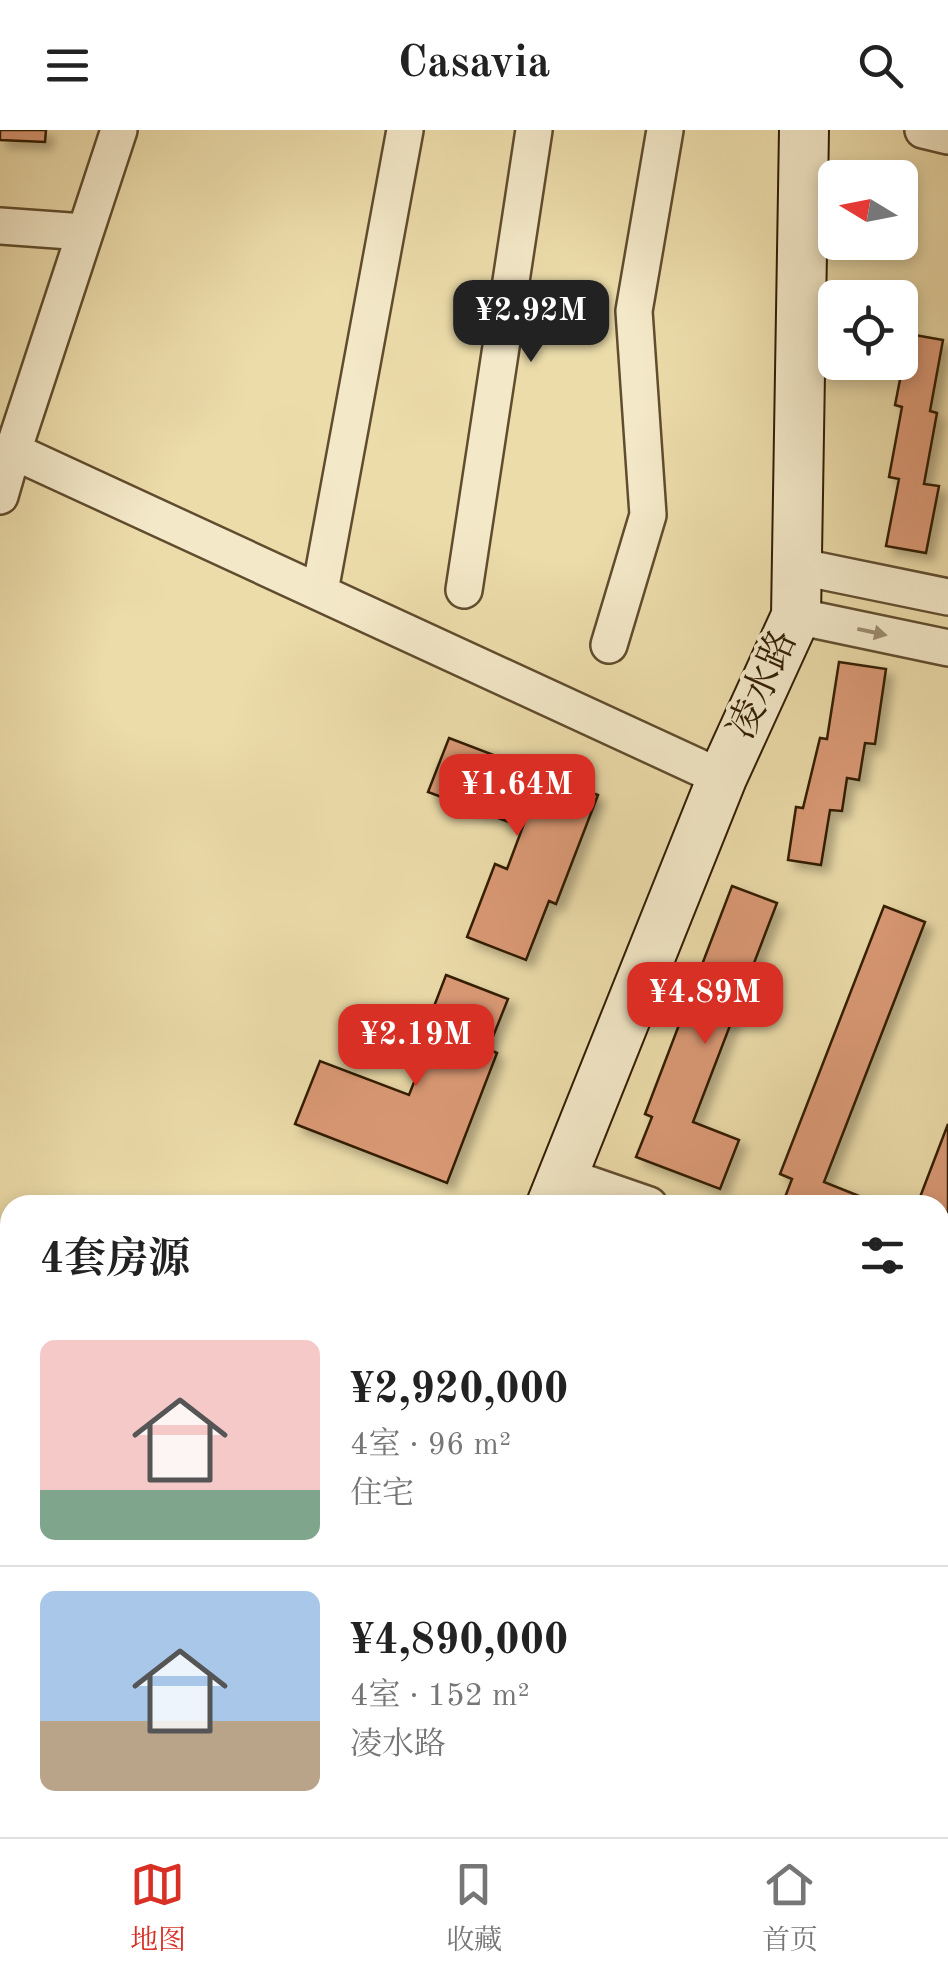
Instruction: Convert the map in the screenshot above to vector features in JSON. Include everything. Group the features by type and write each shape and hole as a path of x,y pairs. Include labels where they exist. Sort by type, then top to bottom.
{"street":[{"path":"0,496 119,130"},
{"path":"320,591 406,130"},
{"path":"464,590 534,130"},
{"path":"609,644 648,516 634,311 665,130"},
{"name":"凌水路","path":"557,1190 722,778 796,616 804,130"},
{"path":"923,130 948,136"},
{"path":"0,226 84,232"},
{"path":"12,451 722,778"},
{"path":"797,566 948,597"},
{"path":"796,616 948,648"},
{"path":"557,1190 588,1195"}],"building":[{"path":"0,130 46,130 45,142 0,140"},
{"path":"918,336 943,340 930,411 937,413 924,484 939,486 926,553 886,546 899,479 889,477 902,407 895,405 900,380 918,380"},
{"path":"839,662 886,669 875,744 865,743 859,780 847,778 842,811 830,810 821,865 788,860 796,807 803,808 820,738 827,739"},
{"path":"449,738 598,795 556,904 549,901 526,960 467,937 495,864 507,869 525,821 511,815 509,822 428,792"},
{"path":"732,886 777,903 693,1122 739,1140 720,1189 636,1157 652,1117 645,1114"},
{"path":"884,906 925,922 824,1182 856,1195 786,1195 792,1179 780,1174"},
{"path":"446,975 508,999 488,1049 497,1053 447,1183 295,1124 320,1061 409,1095 420,1067 412,1064"},
{"path":"948,1124 948,1195 921,1195"}]}
